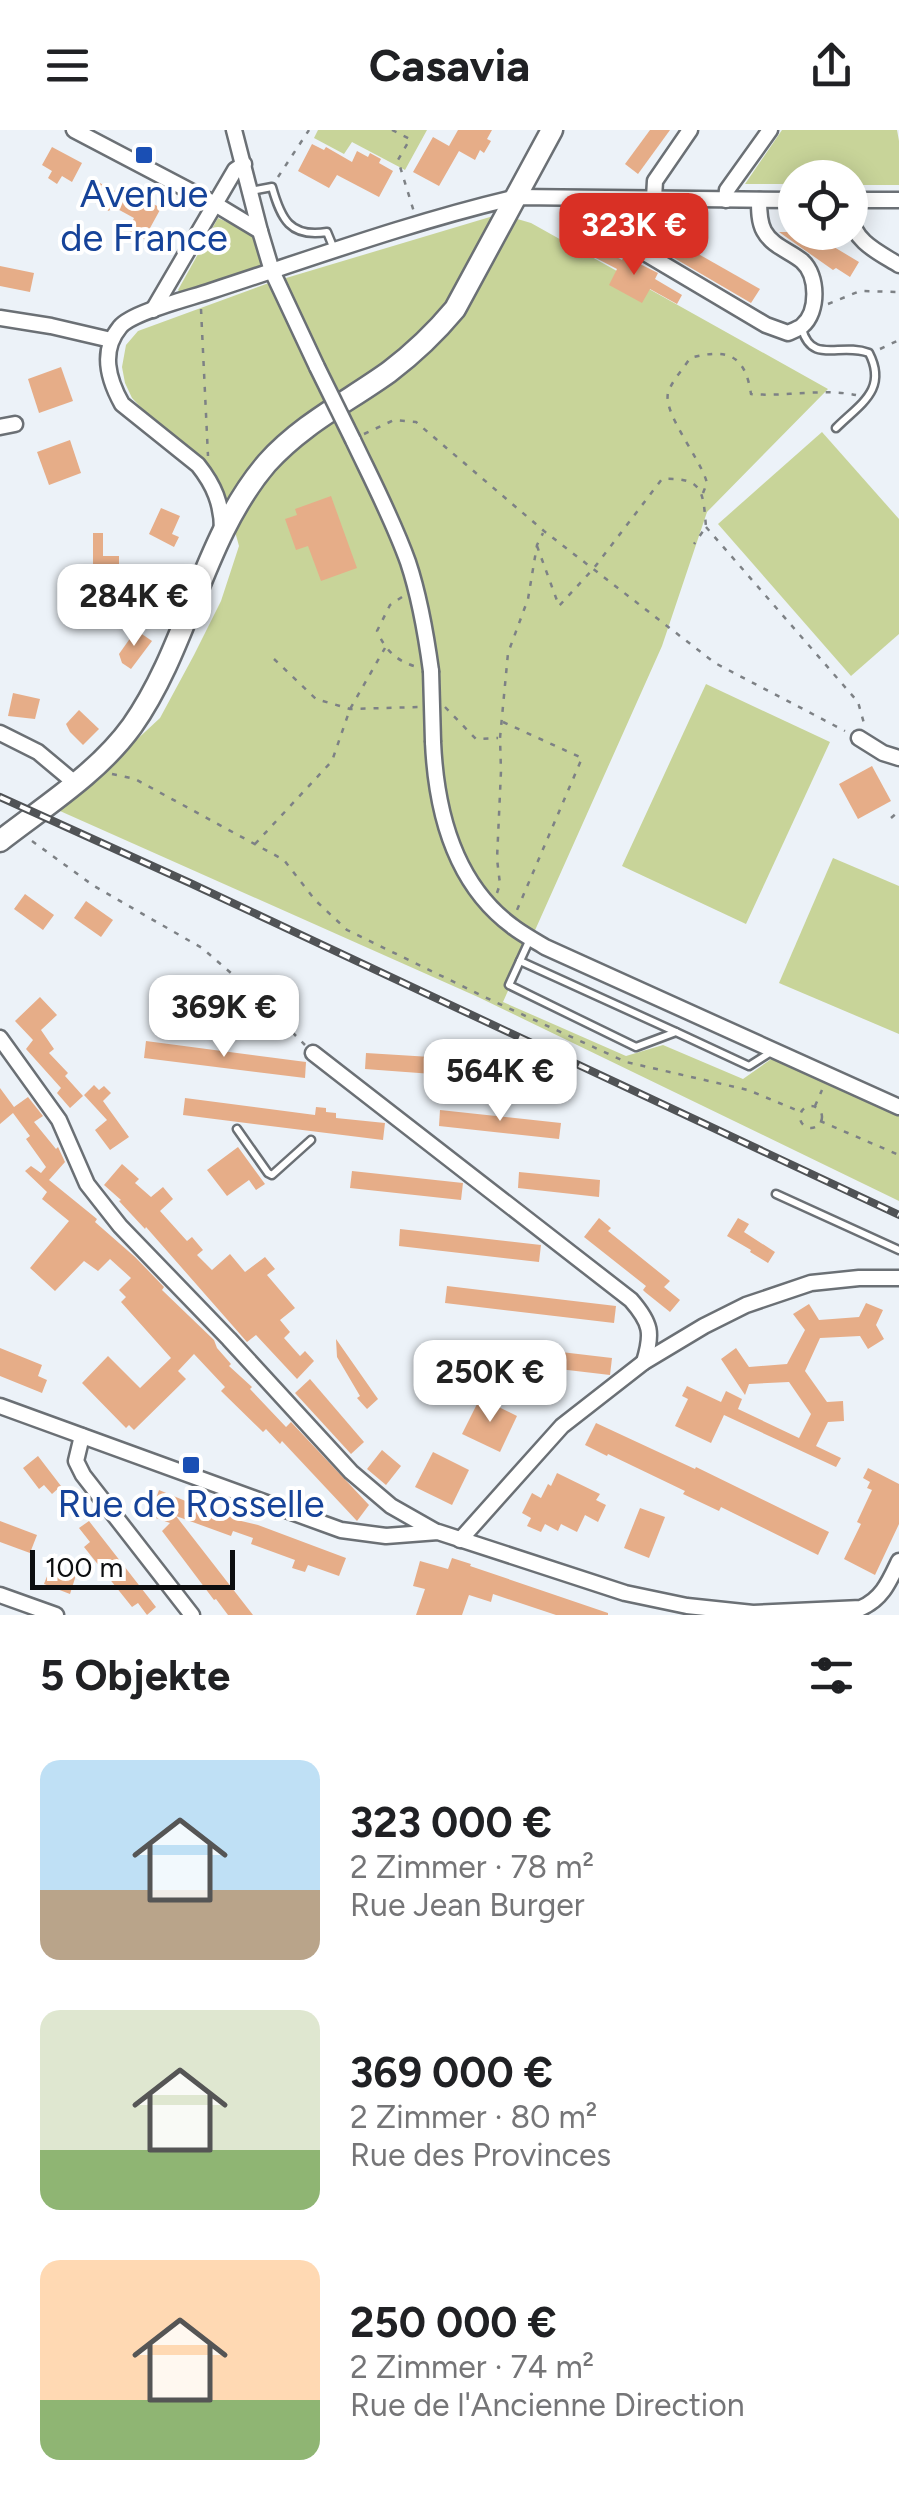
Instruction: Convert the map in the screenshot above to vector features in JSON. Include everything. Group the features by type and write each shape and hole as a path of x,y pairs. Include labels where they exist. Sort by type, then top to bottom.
{"main road":[{"path":"8,835 114,748 149,698 222,533 247,490 284,446 316,418 387,373 436,333 454,309 552,130"}],"street":[{"path":"74,130 260,231"},
{"path":"234,130 272,271 386,508 416,588 431,670 438,800 461,864 494,910 545,947 899,1107"},
{"path":"654,198 655,181 690,130"},
{"path":"726,200 727,190 770,130"},
{"path":"153,310 234,170 244,164"},
{"path":"222,533 220,506 208,477 122,404 107,369 111,340 122,323 418,224 517,197 778,200"},
{"path":"586,198 589,211 611,233 766,325 788,333 802,328 814,310 812,277 805,263 764,232 759,200"},
{"path":"868,200 899,200"},
{"path":"868,246 899,265"},
{"path":"0,318 111,340"},
{"path":"0,733 38,752 74,783"},
{"path":"859,738 899,758"},
{"path":"0,1038 59,1120 87,1184 120,1226 352,1472 391,1506 460,1540 625,1593 686,1606 753,1613 871,1610 899,1562"},
{"path":"313,1053 630,1300 647,1320 650,1332 644,1362"},
{"path":"460,1540 562,1426 644,1362 704,1326 785,1290 831,1280 899,1278"},
{"path":"0,1406 341,1530 386,1536 438,1532"},
{"path":"82,1436 76,1453 79,1469 192,1615"},
{"path":"0,1595 56,1615"}],"lane":[{"path":"250,192 272,187 280,214 288,224 312,234 327,232 334,251"},
{"path":"802,328 806,343 815,350 858,348 869,353 876,367 875,384 867,397 836,428"},
{"path":"531,938 508,985 636,1047 676,1032"},
{"path":"520,961 749,1066 774,1050"},
{"path":"237,1129 272,1175 311,1140"},
{"path":"776,1194 899,1250"}],"path":[{"path":"272,187 309,130"},
{"path":"392,130 410,140 398,160 418,224"},
{"path":"814,310 860,292 899,292"},
{"path":"200,295 209,464 214,473 208,477"},
{"path":"869,353 899,340"},
{"path":"353,440 394,420 416,422 544,532 715,663 859,738 866,728 858,702 706,527 704,470 670,410 668,394 690,358 720,352 734,357 746,371 751,394 841,392 867,397"},
{"path":"536,545 560,606 662,479 680,478 702,493"},
{"path":"694,544 706,527"},
{"path":"494,910 500,884 500,738 508,653 528,599 536,545 544,532"},
{"path":"416,588 390,605 377,632 385,648 404,662 431,670"},
{"path":"254,844 332,762 350,709 385,648"},
{"path":"274,658 316,699 350,709 429,706"},
{"path":"444,706 476,739 500,738"},
{"path":"501,721 582,758 510,925"},
{"path":"97,763 105,773 135,779 284,860 314,900 347,930 626,1062 748,1090 801,1112"},
{"path":"890,818 899,811"},
{"path":"8,835 202,948 313,1053"},
{"path":"814,1107 829,1075"},
{"path":"814,1107 822,1118 818,1125 802,1125 799,1116 803,1108 814,1107"},
{"path":"820,1120 899,1155"}],"green space":[{"path":"318,130 427,130 405,170 352,142 344,154 314,138"},
{"path":"782,130 897,130 899,185 868,185 868,160 778,160 778,184 745,184"},
{"path":"500,214 531,223 828,389 707,512 662,646 503,1002 626,1056 663,1045 743,1079 777,1055 899,1109 899,1201 478,997 60,811 160,718 221,601 239,546 231,517 179,441 132,398 122,367 126,345 138,331 266,284"},
{"path":"218,218 254,234 259,268 181,294 178,290"},
{"path":"822,432 899,519 899,634 851,676 718,524"},
{"path":"706,684 830,742 746,924 622,866"},
{"path":"833,858 899,886 899,1034 779,983"}],"building":[{"path":"458,130 492,130 487,139 491,141 475,160 459,151 439,186 413,172 433,137 449,146"},
{"path":"650,130 670,130 638,174 625,164"},
{"path":"312,144 324,150 326,147 352,162 357,151 381,159 379,163 393,171 379,197 337,175 329,188 298,171"},
{"path":"52,147 82,163 72,182 62,176 57,184 48,178 52,171 42,165"},
{"path":"96,181 139,209 144,199 161,208 144,239 128,230 134,218 112,206 109,211 87,198"},
{"path":"635,218 760,289 751,303 628,231"},
{"path":"595,245 658,273 655,279 682,295 677,304 650,289 642,303 609,285 617,269 590,255"},
{"path":"805,250 839,250 859,262 850,277"},
{"path":"0,266 34,273 30,292 0,286"},
{"path":"61,367 73,401 39,413 28,379"},
{"path":"70,440 81,473 49,485 37,452"},
{"path":"331,496 357,568 321,581 308,546 296,550 285,519 297,515 295,509"},
{"path":"161,508 180,516 172,534 179,537 174,547 149,534"},
{"path":"93,533 103,533 103,556 119,556 119,573 93,573"},
{"path":"142,594 156,604 152,610 158,614 148,629 127,615"},
{"path":"136,630 152,641 131,669 122,663 119,654"},
{"path":"13,693 40,699 35,719 8,716"},
{"path":"79,710 99,729 83,745 66,724"},
{"path":"872,766 891,801 858,819 839,784"},
{"path":"25,894 54,915 43,930 14,909"},
{"path":"86,901 113,920 101,937 74,918"},
{"path":"40,997 57,1015 41,1030 54,1049 49,1053 83,1096 70,1108 57,1093 61,1088 26,1049 33,1040 15,1021"},
{"path":"146,1041 306,1062 305,1078 144,1058"},
{"path":"366,1053 447,1058 446,1075 365,1069"},
{"path":"94,1085 99,1090 104,1086 111,1093 103,1101 129,1137 110,1150 95,1130 107,1120 84,1095"},
{"path":"0,1088 14,1107 28,1097 43,1116 34,1122 58,1147 65,1162 49,1180 135,1257 164,1287 162,1290 214,1340 229,1366 250,1389 286,1427 291,1422 369,1505 357,1521 282,1441 280,1444 266,1429 263,1432 221,1391 225,1387 194,1354 178,1371 186,1379 134,1430 129,1425 126,1428 82,1383 108,1356 140,1388 171,1358 121,1302 126,1297 119,1290 131,1278 110,1259 98,1271 84,1261 55,1291 30,1268 69,1221 42,1199 47,1192 25,1171 31,1166 41,1173 46,1167 26,1139 30,1136 13,1113 0,1124"},
{"path":"185,1098 315,1115 316,1107 326,1108 326,1112 336,1113 336,1118 385,1123 383,1140 183,1115"},
{"path":"440,1110 561,1123 559,1139 439,1126"},
{"path":"238,1147 265,1184 256,1190 249,1180 227,1196 207,1170"},
{"path":"122,1164 151,1197 163,1187 173,1199 160,1211 187,1241 192,1237 203,1250 197,1255 212,1270 230,1254 245,1272 265,1257 275,1269 267,1275 295,1308 280,1320 290,1332 284,1338 300,1356 305,1351 314,1361 297,1379 256,1335 247,1342 104,1185"},
{"path":"352,1171 463,1183 461,1200 350,1188"},
{"path":"519,1172 600,1180 599,1197 518,1188"},
{"path":"599,1218 611,1228 608,1231 670,1281 664,1287 680,1300 670,1312 643,1290 646,1286 584,1237"},
{"path":"738,1218 749,1224 744,1232 775,1252 768,1263 727,1236"},
{"path":"400,1229 541,1245 539,1262 399,1246"},
{"path":"447,1286 616,1306 614,1323 445,1303"},
{"path":"866,1303 883,1310 876,1325 884,1339 868,1349 860,1336 820,1338 805,1371 827,1402 843,1401 844,1421 828,1422 816,1446 841,1458 836,1467 724,1415 711,1443 675,1426 688,1399 682,1396 687,1386 721,1402 726,1391 742,1399 738,1409 799,1438 811,1414 789,1382 749,1384 745,1395 721,1359 736,1348 749,1367 787,1364 805,1330 793,1314 809,1304 819,1320 859,1317"},
{"path":"336,1339 378,1399 367,1409 357,1398 360,1396 337,1357"},
{"path":"502,1345 612,1358 610,1375 499,1362"},
{"path":"0,1348 42,1365 38,1376 47,1380 42,1393 0,1376"},
{"path":"310,1379 364,1442 351,1454 295,1393"},
{"path":"480,1398 517,1416 500,1452 462,1434"},
{"path":"596,1423 829,1532 818,1555 585,1445"},
{"path":"382,1450 401,1466 386,1485 367,1469"},
{"path":"433,1452 469,1470 452,1505 415,1487"},
{"path":"38,1456 61,1486 52,1494 44,1485 39,1489 23,1468"},
{"path":"868,1468 899,1484 899,1524 875,1575 844,1559 872,1490 867,1488 870,1482 863,1478"},
{"path":"557,1473 600,1494 596,1500 606,1505 598,1522 585,1515 577,1532 561,1524 558,1531 545,1524 541,1532 527,1526 531,1518 522,1513 532,1493 541,1498"},
{"path":"159,1490 346,1558 339,1576 308,1565 305,1572 292,1568 295,1560 251,1544 253,1538 233,1531 231,1536 176,1516 253,1615 228,1615 162,1531 170,1523 150,1516"},
{"path":"640,1508 665,1517 649,1558 624,1548"},
{"path":"0,1521 37,1535 30,1553 0,1542"},
{"path":"89,1521 156,1607 147,1615 138,1603 132,1607 84,1547 90,1542 79,1528"},
{"path":"452,1558 608,1615 556,1615 493,1594 491,1602 469,1595 462,1615 416,1615 425,1589 413,1586 420,1561 448,1569"},
{"path":"51,1566 76,1575 70,1594 44,1584"}],"railway":[{"path":"0,797 899,1215"}],"place":[{"name":"Avenue de France","path":"144,155"},
{"name":"Rue de Rosselle","path":"191,1465"}]}
